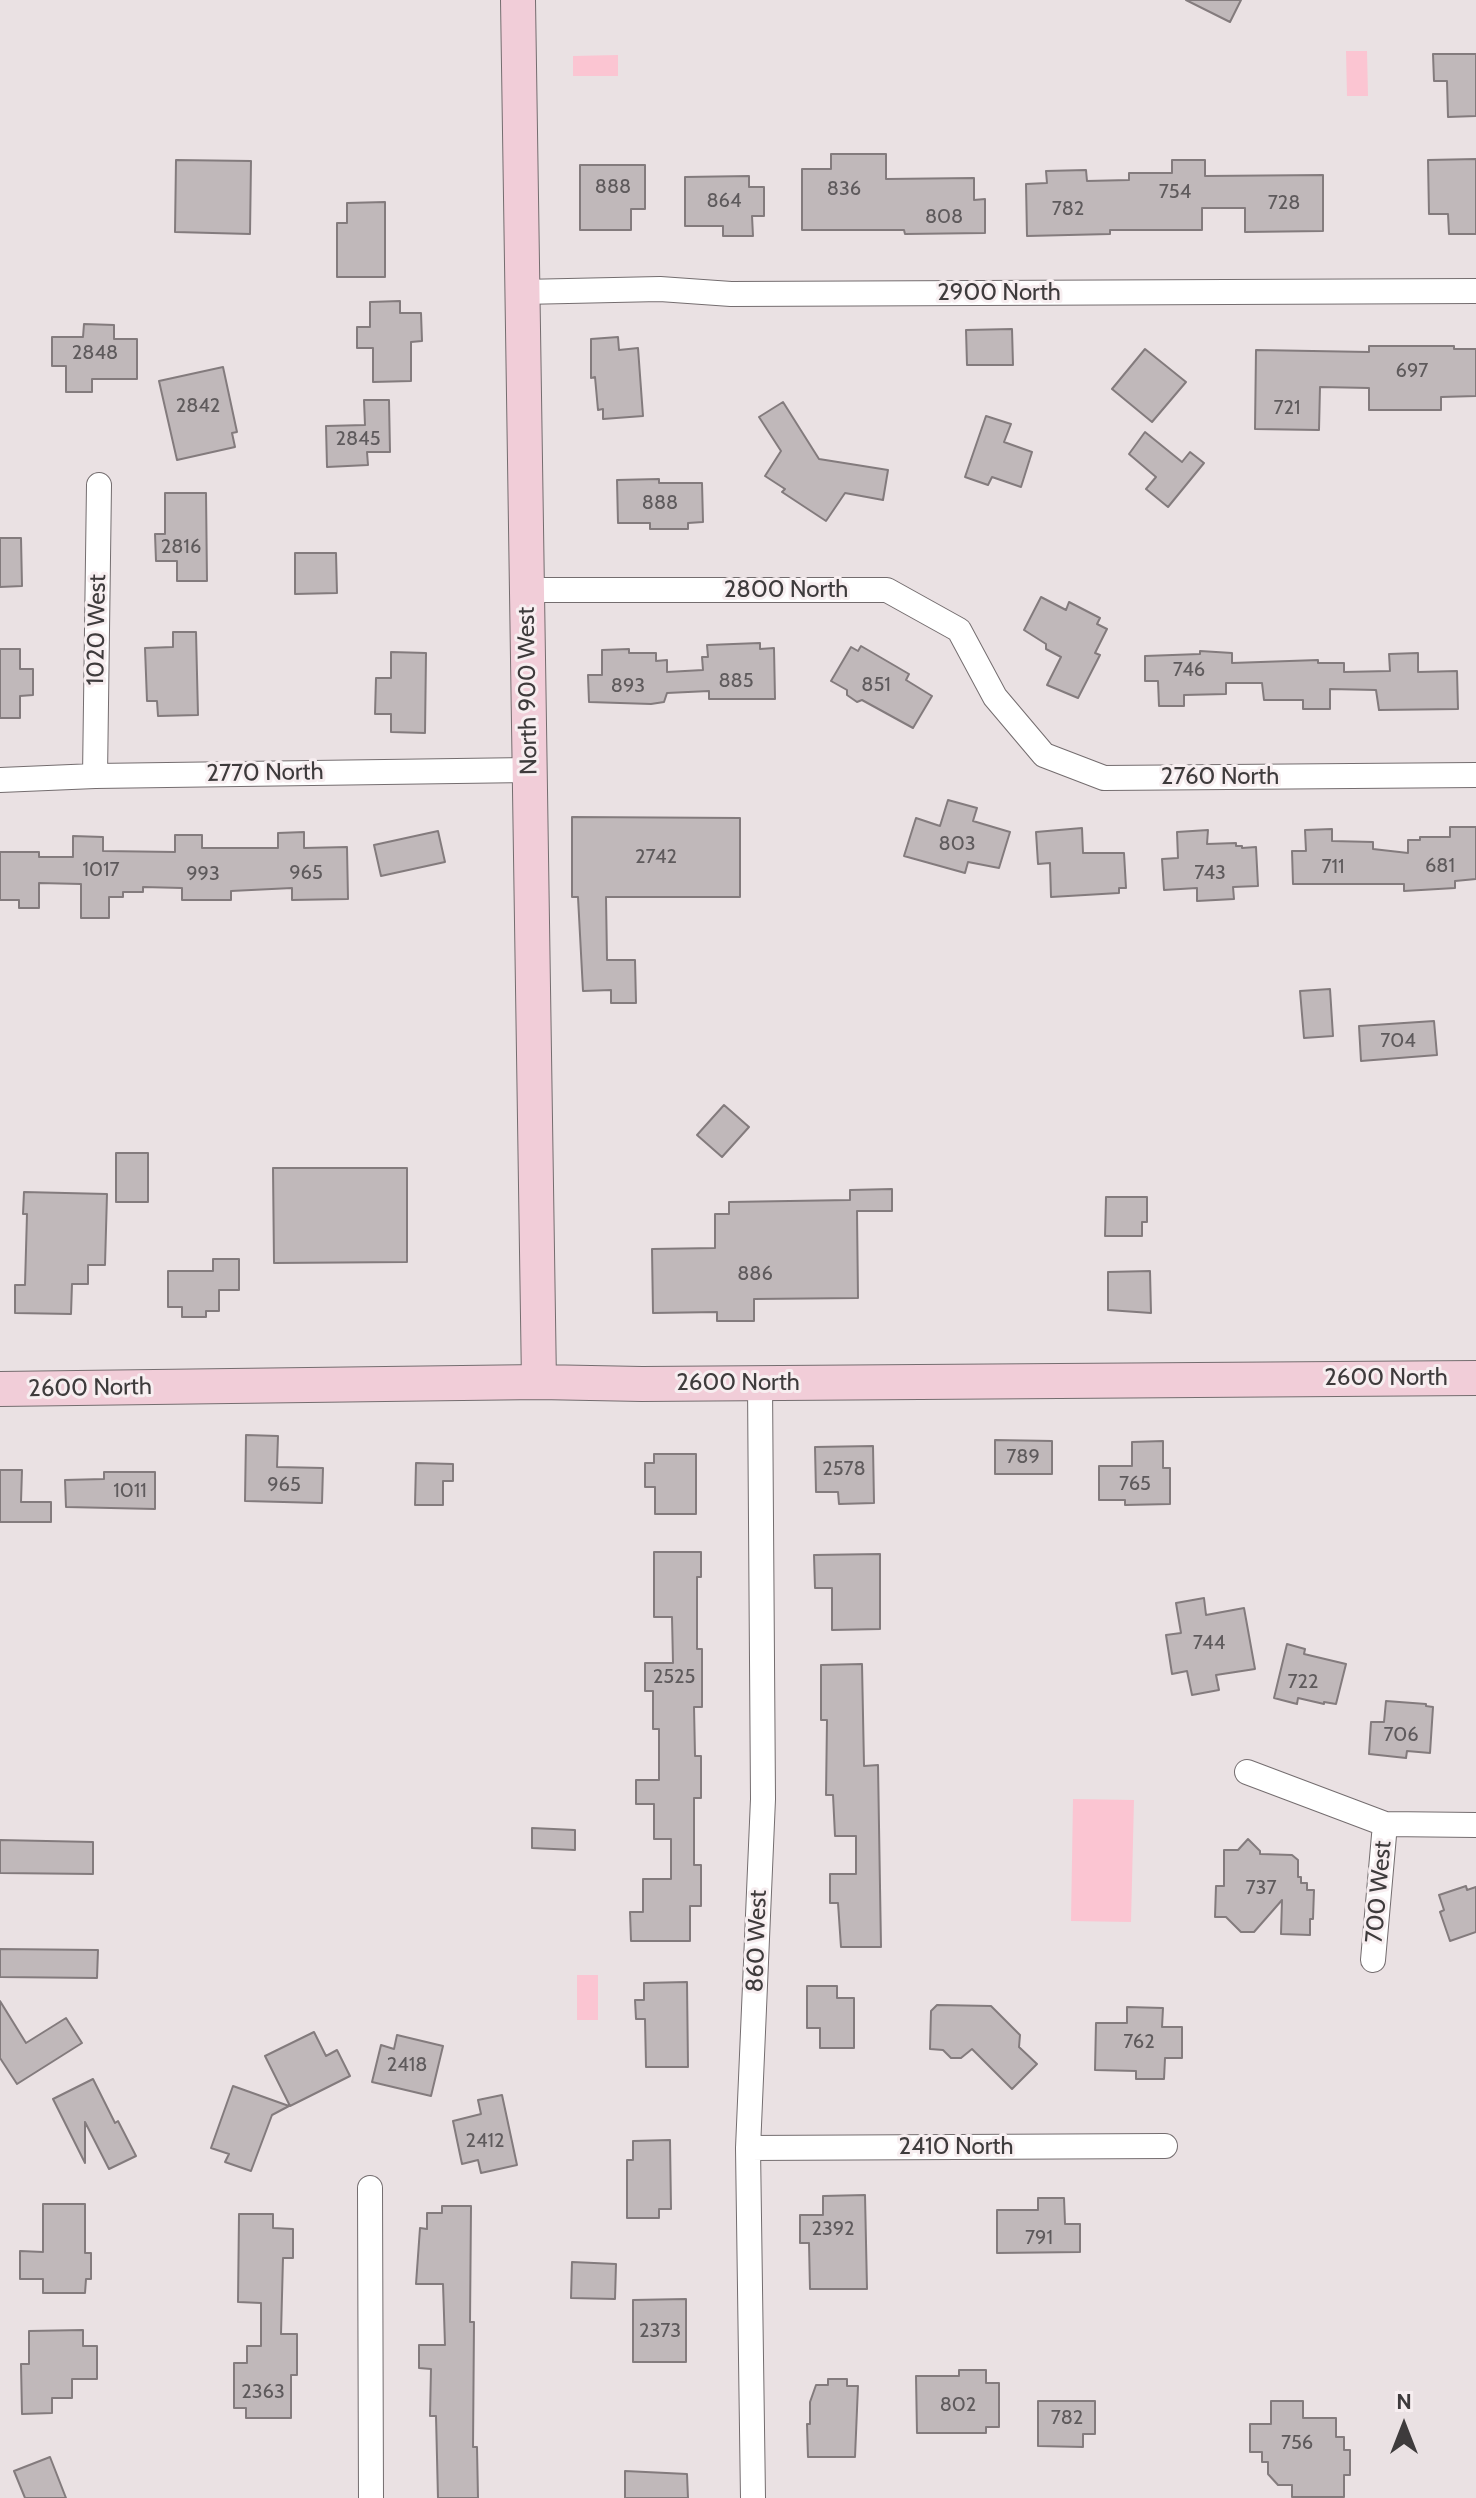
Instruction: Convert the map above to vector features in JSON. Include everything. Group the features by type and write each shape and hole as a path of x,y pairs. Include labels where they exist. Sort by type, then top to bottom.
{"street":[{"name":"North 900 West","path":"518,0 539,1382"},
{"name":"2900 North","path":"522,292 660,289 763,294 1476,291"},
{"name":"1020 West","path":"95,776 99,485"},
{"name":"2800 North","path":"527,590 887,590 959,630 995,697"},
{"name":"2760 North","path":"995,697 1044,755 1104,778 1476,775"},
{"name":"2770 North","path":"0,780 529,770"},
{"name":"2600 North","path":"0,1389 539,1382 1476,1378"},
{"name":"860 West","path":"753,2498 748,2148 763,1799 760,1383"},
{"path":"1247,1772 1385,1824 1476,1825"},
{"name":"700 West","path":"1373,1960 1385,1824"},
{"name":"2410 North","path":"748,2148 1165,2146"},
{"path":"370,2188 371,2498"}],"shaded area":[{"path":"1346,51 1367,51 1368,96 1347,96"},
{"path":"618,55 618,76 573,76 573,56"},
{"path":"1073,1799 1134,1800 1131,1922 1071,1921"},
{"path":"577,1975 598,1975 598,2020 577,2020"}],"building":[{"path":"1186,0 1241,0 1230,22"},
{"path":"1433,54 1476,54 1476,116 1448,117 1447,81 1434,81"},
{"path":"831,154 886,154 886,179 974,178 974,200 985,199 985,233 802,230 802,169 831,169"},
{"path":"1476,159 1476,234 1449,234 1448,214 1429,214 1428,160"},
{"path":"176,160 251,161 250,234 175,232"},
{"path":"1172,160 1205,160 1205,176 1323,175 1323,231 1245,232 1245,208 1202,208 1202,230 1110,230 1110,234 1027,236 1026,184 1047,183 1046,171 1086,170 1087,181 1129,180 1129,173 1172,173"},
{"path":"580,165 645,165 645,209 631,209 631,230 580,230"},
{"path":"749,176 749,187 764,187 764,216 752,216 753,236 723,236 723,226 685,226 685,177"},
{"path":"385,202 385,277 337,277 337,223 347,223 347,203"},
{"path":"400,301 400,313 421,313 422,341 411,342 411,381 373,382 373,348 357,348 357,327 370,327 370,302"},
{"path":"84,324 114,325 114,339 137,339 137,379 92,379 92,392 66,392 66,366 52,366 52,337 83,337"},
{"path":"1012,329 1013,365 967,365 966,330"},
{"path":"618,337 619,350 638,348 643,416 603,419 603,409 598,410 595,377 591,378 591,339"},
{"path":"1369,346 1476,349 1476,396 1441,397 1441,410 1369,410 1369,388 1320,387 1319,430 1255,429 1256,350 1369,352"},
{"path":"1145,349 1186,382 1152,422 1112,389"},
{"path":"223,367 237,432 232,433 235,447 177,460 159,381"},
{"path":"364,400 389,400 390,452 367,452 368,465 327,467 326,426 365,425"},
{"path":"783,402 819,459 888,470 883,500 845,493 826,521 782,492 785,489 765,476 781,451 759,417"},
{"path":"986,416 1011,424 1004,442 1032,452 1021,487 992,477 988,485 965,477"},
{"path":"1145,432 1182,462 1190,452 1204,463 1168,507 1146,489 1156,477 1129,454"},
{"path":"659,479 659,483 702,483 703,522 688,523 688,529 650,529 650,523 618,523 617,480"},
{"path":"165,493 206,493 207,581 177,581 177,561 156,561 155,534 165,534"},
{"path":"0,538 21,538 22,586 0,587"},
{"path":"295,553 336,553 337,593 295,594"},
{"path":"1041,597 1066,610 1069,602 1100,618 1097,624 1107,629 1095,653 1100,655 1078,698 1047,685 1061,657 1024,630"},
{"path":"173,632 196,632 198,715 158,716 157,701 147,701 145,648 173,647"},
{"path":"760,643 760,649 774,648 775,699 709,699 709,691 667,693 664,702 651,704 589,702 588,675 602,675 602,650 629,649 629,653 656,653 656,661 667,660 667,672 703,670 702,657 708,657 707,645"},
{"path":"861,646 909,674 906,680 932,696 913,728 862,700 857,702 847,695 847,690 831,681 851,647 858,651"},
{"path":"0,649 20,649 20,669 33,669 33,695 20,696 20,718 0,718"},
{"path":"1200,651 1232,653 1232,663 1318,660 1318,663 1344,663 1344,672 1390,671 1389,654 1418,653 1418,672 1457,671 1458,709 1379,710 1376,690 1330,689 1330,709 1303,709 1303,700 1264,700 1262,683 1226,683 1226,694 1184,695 1184,706 1159,706 1158,681 1145,681 1145,656 1200,654"},
{"path":"391,652 426,653 425,733 391,732 391,714 375,714 376,678 391,678"},
{"path":"948,800 977,808 973,821 1010,832 999,868 968,862 965,873 904,856 916,818 940,826"},
{"path":"572,817 740,818 740,897 606,897 607,960 635,960 636,1003 611,1003 611,990 583,991 578,897 572,897"},
{"path":"1450,827 1476,827 1476,879 1455,881 1455,888 1404,891 1404,884 1293,884 1292,851 1306,851 1305,830 1332,829 1332,841 1373,842 1373,849 1408,853 1408,840 1450,837"},
{"path":"1082,828 1083,853 1124,853 1126,888 1119,888 1119,893 1051,897 1050,863 1038,864 1036,832"},
{"path":"1208,830 1207,844 1236,843 1242,848 1256,847 1258,886 1233,887 1234,899 1197,901 1197,888 1164,890 1162,859 1178,858 1177,832"},
{"path":"438,831 445,862 381,876 374,845"},
{"path":"304,832 304,848 347,847 348,899 292,900 292,888 231,891 231,900 182,900 182,888 143,887 143,892 123,892 123,897 109,897 109,918 81,918 81,884 39,883 39,908 19,908 19,900 0,900 0,852 39,852 39,857 73,857 73,836 103,837 103,851 175,852 175,835 202,835 202,848 278,848 278,833"},
{"path":"1330,989 1333,1036 1304,1038 1300,991"},
{"path":"1434,1021 1437,1055 1361,1061 1359,1026"},
{"path":"724,1105 749,1127 722,1157 697,1135"},
{"path":"116,1153 148,1153 148,1202 116,1202"},
{"path":"273,1168 407,1168 407,1262 274,1263"},
{"path":"892,1189 892,1211 857,1211 858,1298 754,1299 754,1321 717,1321 717,1312 653,1313 652,1249 715,1248 715,1214 729,1214 729,1202 850,1200 850,1190"},
{"path":"24,1192 107,1194 105,1265 88,1265 88,1284 72,1284 71,1314 15,1313 15,1285 25,1285 27,1214 23,1214"},
{"path":"1106,1197 1147,1197 1147,1222 1142,1222 1142,1236 1105,1236"},
{"path":"213,1259 239,1259 239,1290 219,1290 219,1311 206,1311 206,1317 182,1317 182,1307 168,1307 168,1271 213,1271"},
{"path":"1150,1271 1151,1313 1108,1310 1108,1272"},
{"path":"246,1435 278,1436 277,1467 323,1468 322,1503 245,1501"},
{"path":"995,1440 1052,1441 1052,1474 995,1474"},
{"path":"1163,1441 1163,1468 1170,1468 1170,1504 1125,1505 1125,1500 1099,1500 1099,1466 1132,1466 1132,1442"},
{"path":"873,1446 874,1503 839,1504 838,1492 816,1492 815,1447"},
{"path":"654,1454 696,1454 696,1514 655,1514 655,1487 645,1487 645,1463 654,1463"},
{"path":"416,1463 453,1464 453,1481 443,1481 443,1505 415,1505"},
{"path":"0,1470 22,1470 21,1502 51,1502 51,1522 0,1522"},
{"path":"104,1472 155,1472 155,1509 66,1507 65,1480 104,1479"},
{"path":"654,1552 701,1552 701,1577 697,1577 697,1649 702,1649 702,1707 694,1707 695,1756 701,1756 701,1798 694,1798 694,1865 701,1865 701,1906 690,1906 690,1941 631,1941 630,1912 643,1912 643,1879 671,1879 671,1839 654,1839 654,1804 636,1804 636,1780 659,1780 659,1729 653,1729 653,1691 645,1691 645,1663 673,1663 672,1617 654,1617"},
{"path":"880,1554 880,1629 832,1630 832,1588 815,1588 814,1555"},
{"path":"1204,1598 1206,1615 1244,1608 1255,1669 1216,1675 1219,1690 1192,1695 1187,1671 1172,1674 1166,1635 1181,1633 1176,1603"},
{"path":"1287,1644 1305,1649 1304,1654 1346,1664 1336,1704 1298,1698 1297,1704 1274,1698"},
{"path":"862,1664 864,1766 878,1765 881,1947 841,1947 838,1903 830,1903 830,1874 856,1874 856,1836 835,1836 833,1795 826,1795 827,1720 821,1720 821,1665"},
{"path":"1386,1701 1433,1707 1430,1753 1407,1751 1406,1758 1369,1754 1371,1722 1384,1722"},
{"path":"532,1828 575,1830 575,1850 532,1848"},
{"path":"1248,1839 1260,1854 1292,1855 1298,1860 1301,1883 1307,1883 1307,1890 1314,1890 1310,1935 1281,1934 1282,1900 1254,1932 1241,1932 1226,1917 1215,1917 1216,1886 1224,1886 1224,1850 1238,1850"},
{"path":"0,1840 93,1842 93,1874 0,1873"},
{"path":"1466,1886 1467,1890 1476,1887 1476,1932 1450,1941 1440,1912 1444,1910 1439,1895"},
{"path":"0,1949 98,1950 97,1978 0,1977"},
{"path":"687,1982 688,2067 646,2067 645,2019 636,2019 635,2000 644,2000 644,1983"},
{"path":"807,1986 837,1986 837,1998 854,1998 854,2048 820,2048 820,2028 807,2028"},
{"path":"0,2001 26,2043 66,2018 82,2043 17,2084 0,2058"},
{"path":"937,2005 991,2006 1020,2035 1019,2047 1037,2064 1012,2089 972,2049 961,2058 951,2058 943,2050 930,2049 931,2011"},
{"path":"1127,2007 1163,2008 1162,2027 1182,2027 1182,2058 1165,2058 1164,2079 1136,2079 1136,2071 1095,2070 1096,2023 1127,2023"},
{"path":"314,2032 326,2056 337,2050 350,2076 290,2106 265,2056"},
{"path":"397,2035 443,2046 431,2096 372,2082 381,2045 394,2049"},
{"path":"93,2079 136,2156 109,2169 85,2122 85,2163 53,2099"},
{"path":"233,2086 289,2106 272,2115 251,2171 225,2162 229,2154 211,2148"},
{"path":"502,2095 517,2165 481,2173 478,2160 462,2164 453,2121 481,2114 478,2100"},
{"path":"670,2140 671,2209 659,2209 659,2218 627,2218 627,2160 633,2160 633,2141"},
{"path":"865,2195 867,2289 810,2289 809,2243 800,2243 800,2215 823,2215 823,2196"},
{"path":"1038,2198 1064,2198 1065,2224 1080,2224 1080,2252 997,2253 997,2210 1038,2210"},
{"path":"43,2204 85,2204 85,2253 91,2253 91,2279 86,2279 85,2293 43,2293 43,2279 20,2279 20,2251 43,2252"},
{"path":"442,2206 471,2206 470,2322 474,2322 473,2447 477,2447 478,2498 438,2498 436,2416 430,2416 431,2369 419,2368 419,2345 445,2345 443,2284 416,2284 420,2228 427,2229 427,2213 442,2213"},
{"path":"239,2214 273,2214 273,2228 293,2229 293,2258 283,2258 281,2334 297,2334 297,2375 291,2375 291,2418 246,2418 246,2408 234,2408 234,2363 247,2363 247,2346 261,2346 261,2303 238,2302"},
{"path":"572,2262 616,2264 615,2299 571,2298"},
{"path":"686,2299 686,2362 633,2362 633,2300"},
{"path":"83,2330 83,2346 97,2346 97,2379 72,2379 72,2398 52,2398 52,2413 22,2414 21,2364 29,2364 29,2331"},
{"path":"959,2370 986,2370 986,2383 999,2383 999,2427 986,2427 986,2433 917,2433 916,2376 959,2376"},
{"path":"828,2379 847,2379 847,2386 858,2386 855,2457 808,2457 810,2402 816,2385 828,2385"},
{"path":"1038,2401 1095,2401 1095,2434 1083,2434 1083,2447 1038,2446"},
{"path":"1271,2401 1303,2401 1303,2418 1336,2418 1336,2437 1344,2437 1344,2450 1350,2450 1350,2475 1344,2475 1344,2497 1292,2497 1292,2485 1278,2485 1268,2474 1268,2462 1262,2462 1262,2452 1250,2452 1250,2424 1271,2424"},
{"path":"50,2457 66,2498 25,2498 14,2471"},
{"path":"625,2471 687,2474 688,2498 625,2498"}]}
